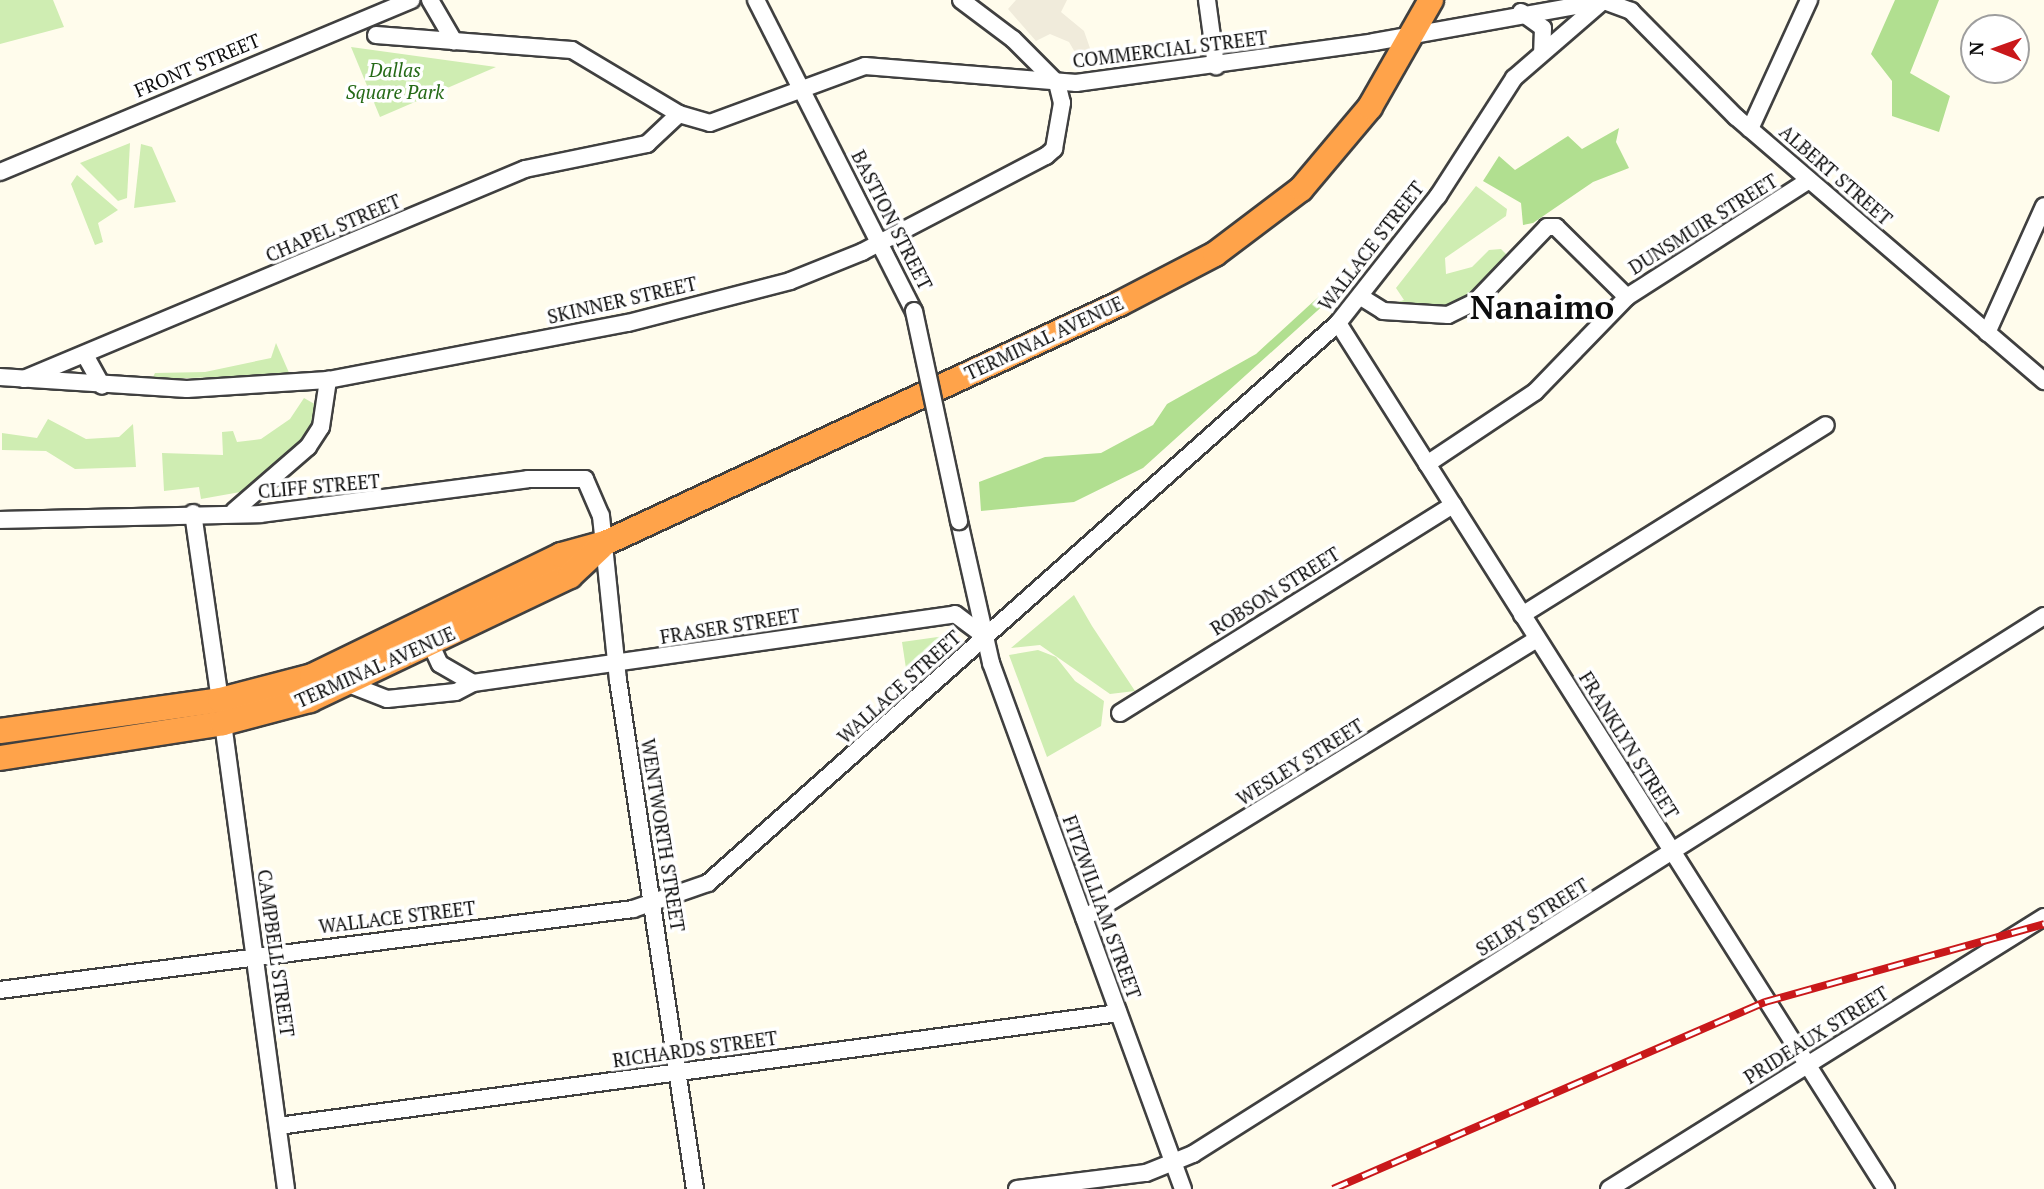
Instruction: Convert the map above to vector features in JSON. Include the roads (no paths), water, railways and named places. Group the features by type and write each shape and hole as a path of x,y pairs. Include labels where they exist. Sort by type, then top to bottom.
{"highway":[{"name":"TERMINAL AVENUE","path":"1407,37 1413,0"},
{"name":"TERMINAL AVENUE","path":"0,758 221,711 312,676 561,555 605,544 1215,254 1317,172 1370,107 1407,37 1431,0"},
{"name":"TERMINAL AVENUE","path":"0,731 310,700 570,576 605,544"}],"street":[{"name":"FRONT STREET","path":"0,172 411,0"},
{"path":"430,0 454,41"},
{"path":"961,0 1013,38 1057,83"},
{"path":"1207,0 1216,66"},
{"name":"COMMERCIAL STREET","path":"678,114 706,123 800,88 881,65 1057,83 1216,66 1407,37 1521,12 1604,0"},
{"name":"ALBERT STREET","path":"1604,0 1631,11 1750,129 2044,381"},
{"name":"WALLACE STREET","path":"0,990 652,904 720,875 1338,323 1438,196 1482,120 1542,53 1604,0"},
{"path":"1750,129 1809,0"},
{"name":"BASTION STREET","path":"762,2 800,88 882,241 914,311 985,637"},
{"path":"1521,12 1543,28 1542,53"},
{"path":"376,35 572,50 678,114"},
{"name":"SKINNER STREET","path":"19,380 103,386 253,388 328,380 628,323 735,296 808,275 882,241 1046,156 1054,149 1062,103 1057,83"},
{"name":"CHAPEL STREET","path":"19,380 85,355 525,169 647,144 678,114"},
{"name":"DUNSMUIR STREET","path":"1427,464 1535,392 1627,297 1810,180"},
{"path":"1987,333 2044,206"},
{"path":"1361,297 1383,311 1448,315 1475,302 1547,228 1556,227 1627,297"},
{"name":"FRANKLYN STREET","path":"1338,323 1805,1066 1886,1189"},
{"path":"85,355 103,386"},
{"path":"0,376 19,380"},
{"path":"234,511 308,447 321,427 328,380"},
{"path":"1522,615 1826,425"},
{"name":"CLIFF STREET","path":"0,520 234,511 260,514 377,504 562,476 585,479 593,488"},
{"name":"WENTWORTH STREET","path":"593,488 605,544 616,665 695,1189"},
{"name":"ROBSON STREET","path":"1120,713 1452,505"},
{"name":"CAMPBELL STREET","path":"193,513 286,1189"},
{"name":"FRASER STREET","path":"346,683 387,699 456,692 473,683 616,665 955,614 985,637"},
{"name":"SELBY STREET","path":"1017,1189 1173,1164 1672,853 2044,616"},
{"name":"FITZWILLIAM STREET","path":"985,637 1182,1189"},
{"name":"WESLEY STREET","path":"1084,918 1537,639"},
{"path":"430,643 440,664 473,683"},
{"name":"PRIDEAUX STREET","path":"1609,1189 2044,917"},
{"name":"RICHARDS STREET","path":"278,1126 1118,1013"}],"railway":[{"path":"1333,1189 1765,1002 2044,924"}],"district":[{"name":"Nanaimo","path":"1542,307"}],"park label":[{"name":"Dallas Square Park","path":"395,81"}]}
